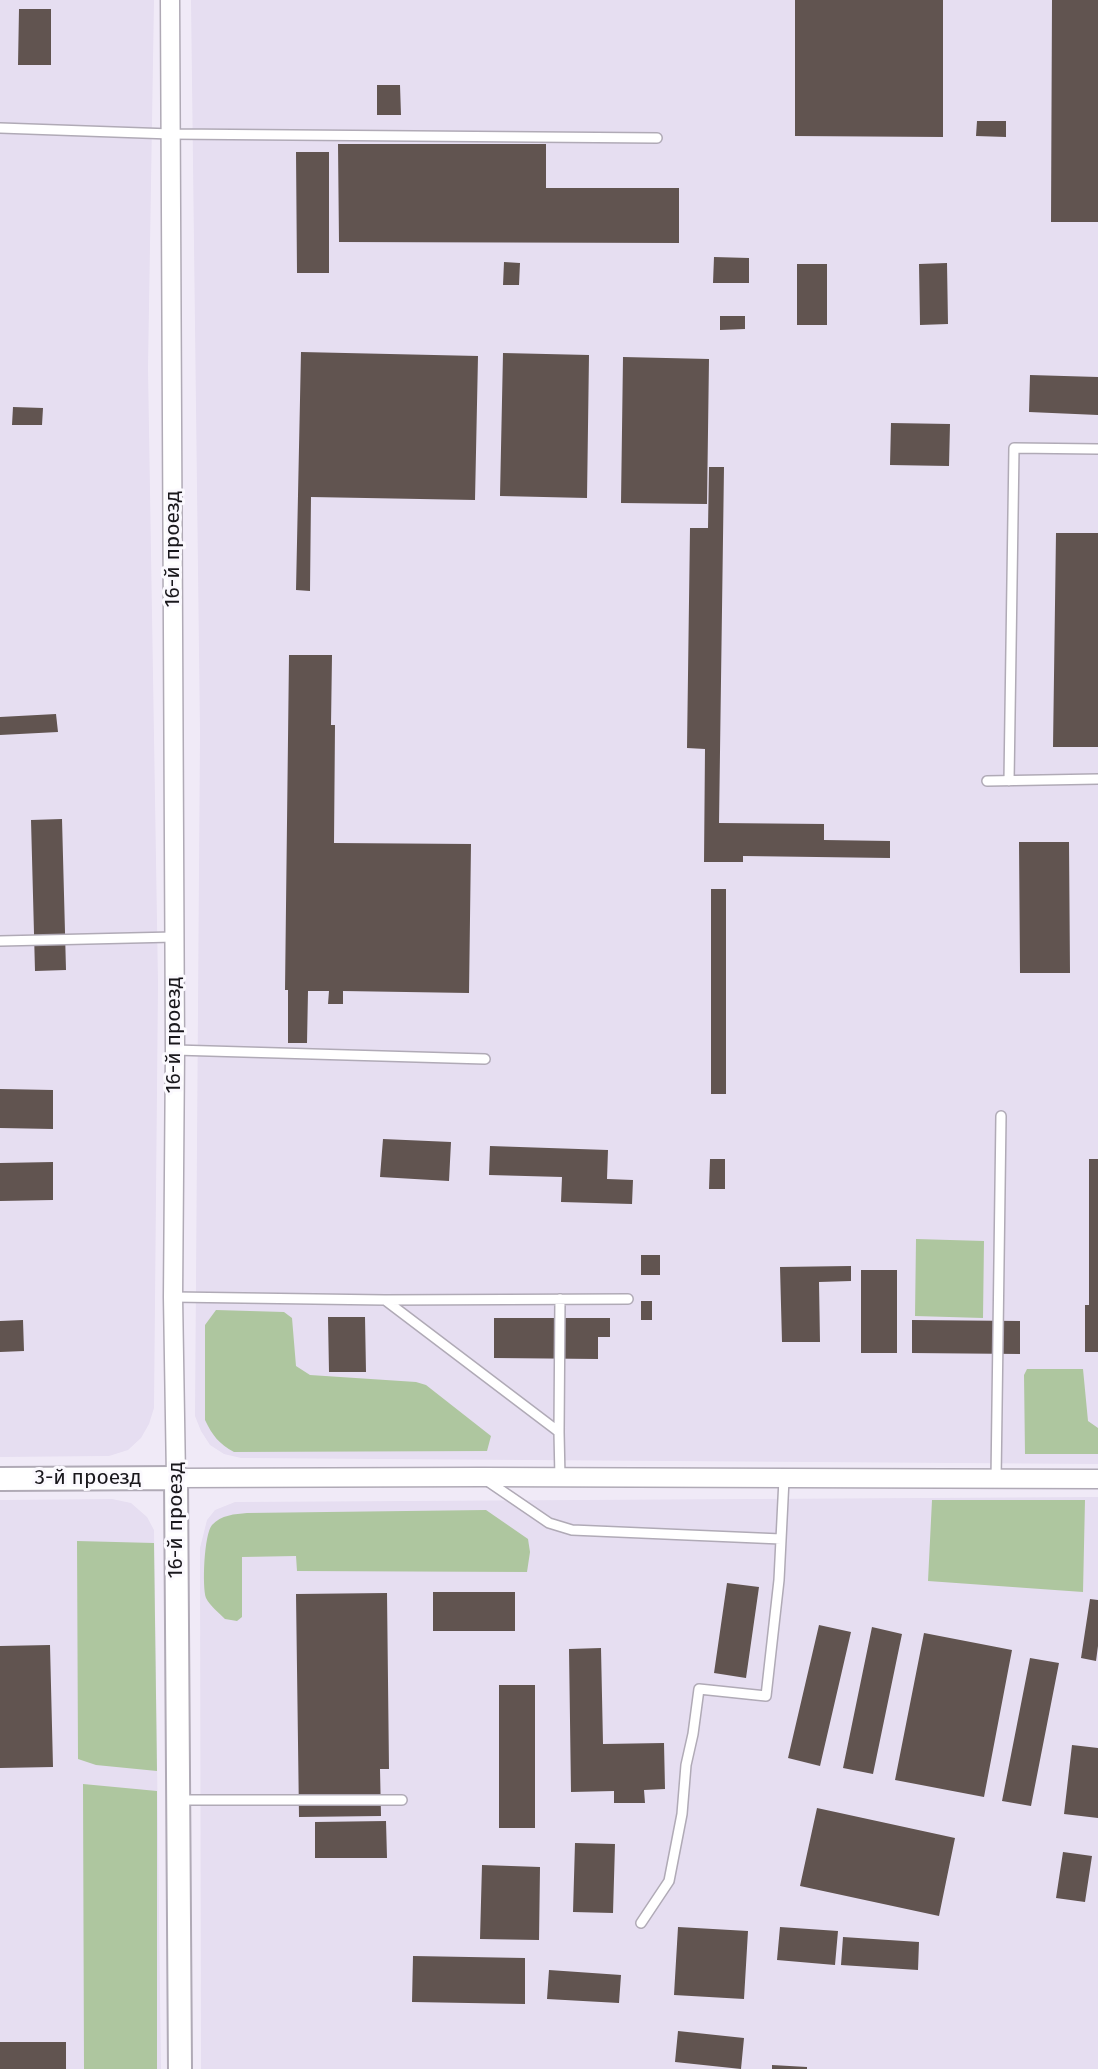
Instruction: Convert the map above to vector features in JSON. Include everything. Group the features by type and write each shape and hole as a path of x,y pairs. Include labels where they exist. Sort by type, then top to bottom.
{"street":[{"name":"16-й проезд","path":"170,0 175,1050 173,1297 180,2069"},
{"path":"176,1478 1098,1479"},
{"name":"3-й проезд","path":"0,1479 176,1478"}],"lane":[{"path":"0,128 171,134 657,138"},
{"path":"1008,781 1014,448 1098,449"},
{"path":"987,781 1098,779"},
{"path":"0,941 174,937"},
{"path":"175,1050 485,1059"},
{"path":"996,1480 1001,1116"},
{"path":"173,1297 385,1300 628,1299"},
{"path":"560,1478 561,1299"},
{"path":"385,1300 559,1432"},
{"path":"482,1477 549,1523 572,1530 781,1539"},
{"path":"641,1923 669,1881 682,1814 686,1765 699,1689 766,1696 779,1580 784,1479"},
{"path":"178,1800 402,1800"}],"shaded area":[{"path":"0,0 154,0 148,368 158,983 154,1408 141,1438 128,1450 109,1456 0,1457"},
{"path":"191,0 1098,0 1098,1464 241,1458 224,1454 210,1445 201,1431 195,1416 200,733"},
{"path":"1098,1497 1098,2069 201,2069 200,1548 207,1520 215,1510 235,1502"},
{"path":"112,1499 131,1503 147,1517 154,1530 161,2069 0,2069 0,1500"}],"green space":[{"path":"916,1239 984,1241 983,1318 915,1316"},
{"path":"216,1310 284,1312 292,1318 296,1366 310,1375 416,1382 426,1385 491,1436 487,1451 234,1452 216,1439 205,1420 205,1325"},
{"path":"1027,1369 1083,1369 1088,1421 1098,1428 1098,1454 1025,1454 1024,1375"},
{"path":"932,1500 1085,1500 1083,1592 928,1581"},
{"path":"486,1510 528,1539 530,1552 527,1572 297,1571 296,1556 242,1557 242,1617 237,1621 225,1619 206,1598 204,1561 209,1530 220,1519 228,1516 247,1513"},
{"path":"77,1541 154,1543 157,1771 96,1765 78,1759"},
{"path":"83,1784 157,1791 157,2069 84,2069"}],"building":[{"path":"795,0 943,0 943,137 795,136"},
{"path":"1052,0 1098,0 1098,222 1051,222"},
{"path":"19,9 51,9 51,65 18,65"},
{"path":"377,85 400,85 401,115 377,115"},
{"path":"977,121 1006,121 1006,137 976,136"},
{"path":"338,144 546,144 546,188 679,188 679,243 339,242"},
{"path":"296,152 329,152 329,273 297,273"},
{"path":"714,257 749,258 749,283 713,283"},
{"path":"504,262 520,263 519,285 503,285"},
{"path":"947,263 948,324 920,325 919,264"},
{"path":"797,264 827,264 827,325 797,325"},
{"path":"720,316 745,316 745,329 720,330"},
{"path":"301,352 478,356 475,500 311,497 310,591 296,590"},
{"path":"503,353 589,355 587,498 500,496"},
{"path":"623,357 709,359 707,504 621,503"},
{"path":"1030,375 1098,377 1098,415 1029,412"},
{"path":"13,407 43,408 42,425 12,425"},
{"path":"891,423 950,424 949,466 890,465"},
{"path":"709,467 724,467 719,823 824,824 824,840 890,841 890,858 743,856 743,862 704,862 705,749 687,748 690,528 708,528"},
{"path":"1056,533 1098,533 1098,747 1053,747"},
{"path":"289,655 332,655 331,725 335,725 334,843 471,844 469,993 343,991 343,1004 328,1004 329,991 308,991 307,1043 288,1043 288,990 285,990"},
{"path":"56,714 58,732 0,735 0,717"},
{"path":"62,819 66,970 35,971 31,820"},
{"path":"1019,842 1069,842 1070,973 1020,973"},
{"path":"711,889 726,889 726,1094 711,1094"},
{"path":"0,1089 53,1090 53,1129 0,1128"},
{"path":"383,1139 451,1142 449,1181 380,1177"},
{"path":"490,1146 608,1150 607,1179 633,1180 632,1204 561,1202 562,1177 489,1175"},
{"path":"710,1159 725,1159 725,1189 709,1189"},
{"path":"1089,1159 1098,1159 1098,1352 1085,1352 1085,1305 1089,1305"},
{"path":"53,1162 53,1200 0,1201 0,1163"},
{"path":"641,1255 660,1255 660,1275 641,1275"},
{"path":"851,1266 851,1281 819,1282 820,1342 782,1342 780,1267"},
{"path":"861,1270 897,1270 897,1353 861,1353"},
{"path":"641,1301 652,1301 652,1320 641,1320"},
{"path":"328,1317 365,1317 366,1372 329,1372"},
{"path":"494,1318 610,1318 610,1337 598,1337 598,1359 494,1358"},
{"path":"23,1320 24,1351 0,1352 0,1321"},
{"path":"912,1320 1020,1321 1020,1354 912,1353"},
{"path":"727,1583 759,1587 746,1678 714,1673"},
{"path":"433,1592 515,1592 515,1631 433,1631"},
{"path":"387,1593 389,1769 380,1769 381,1816 299,1817 296,1594"},
{"path":"1090,1599 1098,1600 1096,1661 1081,1658"},
{"path":"819,1625 851,1632 820,1766 788,1758"},
{"path":"872,1627 902,1634 873,1774 843,1768"},
{"path":"924,1633 1012,1650 984,1797 895,1780"},
{"path":"50,1645 53,1767 0,1768 0,1646"},
{"path":"601,1648 603,1744 664,1743 665,1789 644,1790 645,1803 614,1803 614,1791 571,1792 569,1649"},
{"path":"1030,1658 1059,1663 1031,1806 1002,1801"},
{"path":"499,1685 535,1685 535,1828 499,1828"},
{"path":"1072,1745 1098,1748 1098,1818 1064,1814"},
{"path":"817,1808 955,1838 939,1916 800,1886"},
{"path":"386,1821 387,1858 315,1858 315,1822"},
{"path":"575,1843 615,1844 613,1913 573,1912"},
{"path":"1063,1852 1092,1856 1085,1902 1056,1898"},
{"path":"482,1865 540,1867 539,1940 480,1939"},
{"path":"678,1927 748,1931 744,1999 674,1995"},
{"path":"780,1927 838,1931 835,1965 777,1960"},
{"path":"843,1937 919,1942 918,1970 841,1965"},
{"path":"413,1956 525,1958 525,2004 412,2002"},
{"path":"549,1970 621,1975 619,2003 547,1999"},
{"path":"678,2031 744,2038 741,2069 675,2062"},
{"path":"0,2042 66,2042 66,2069 0,2069"},
{"path":"772,2065 807,2067 807,2069 772,2069"}]}
